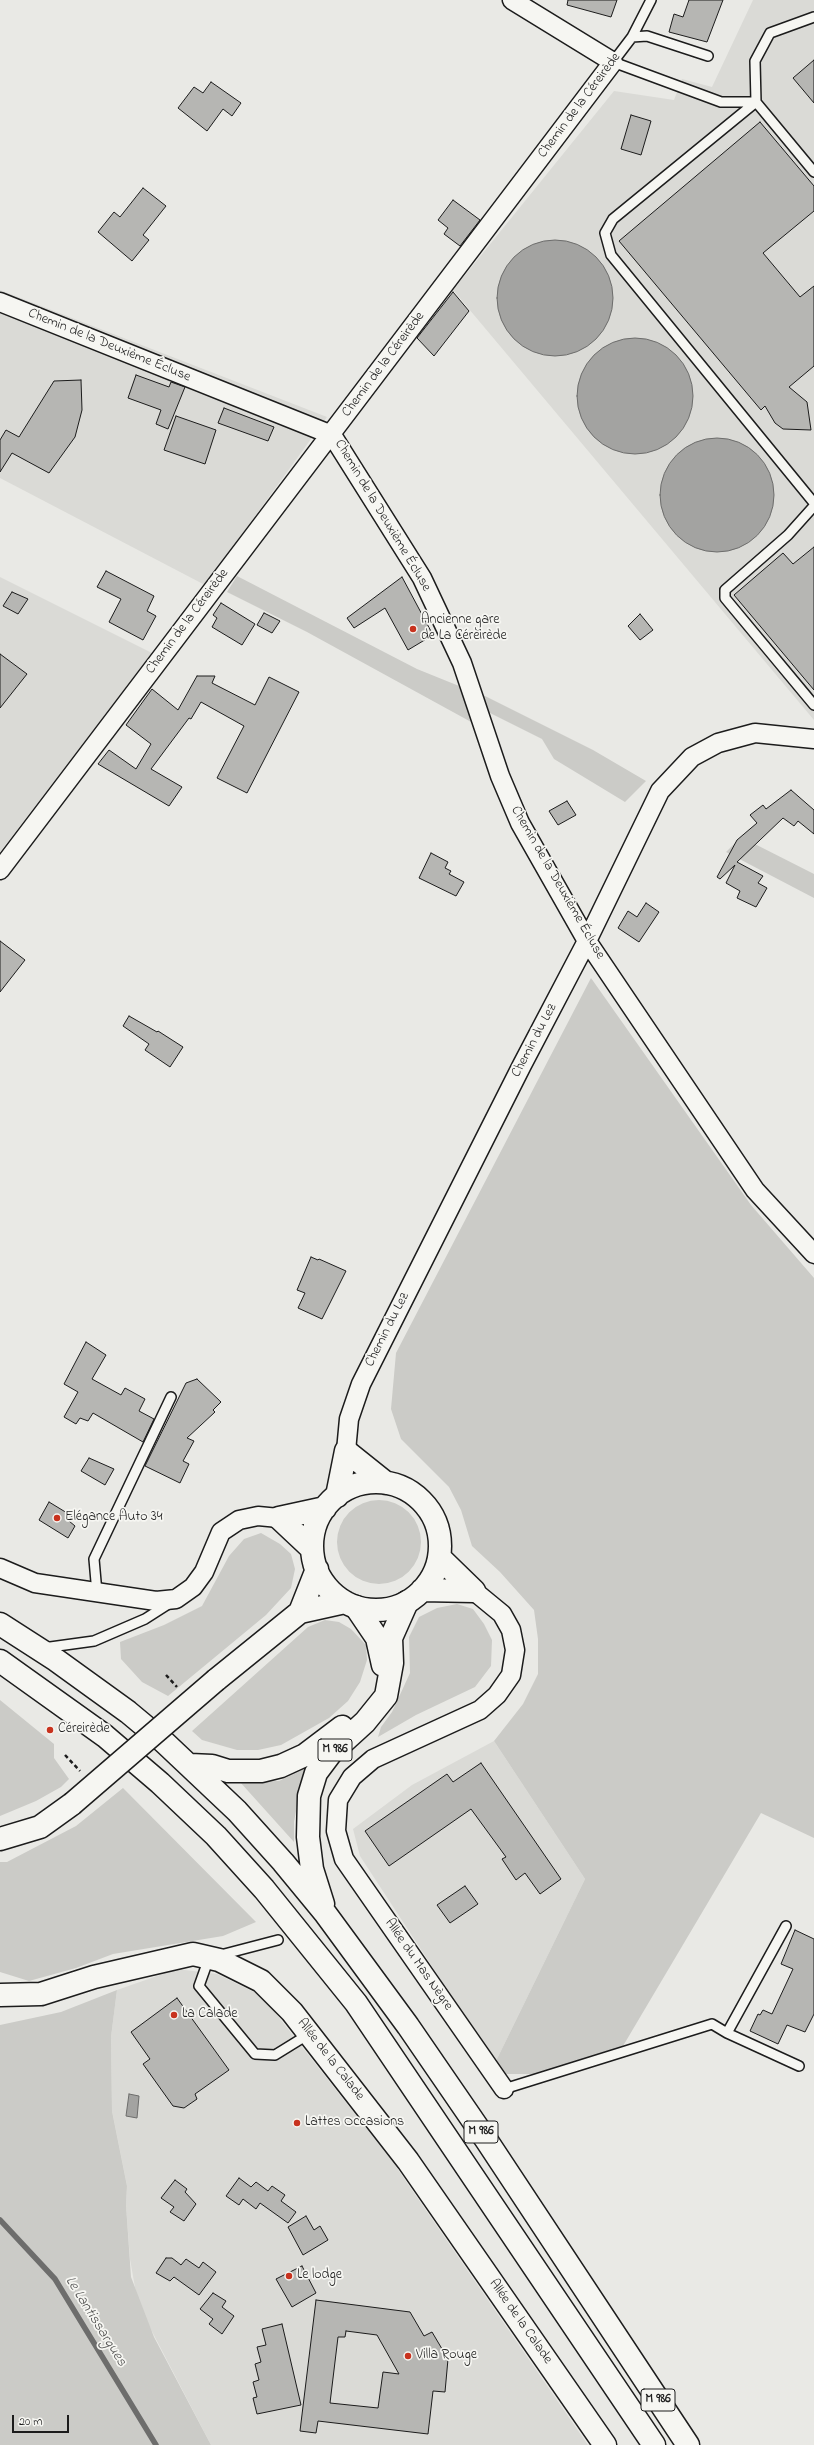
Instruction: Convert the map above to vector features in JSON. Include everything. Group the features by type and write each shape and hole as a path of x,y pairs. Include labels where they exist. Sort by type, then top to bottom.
{"main road":[{"path":"346,1451 386,1483"},
{"name":"Chemin du Lez","path":"331,1502 346,1451"},
{"path":"386,1483 405,1489 422,1501 433,1517 439,1537 439,1557 430,1580 414,1596 391,1608 373,1610 351,1604 333,1594 314,1559 279,1518 331,1502 360,1484 386,1483"},
{"path":"300,1612 314,1559 314,1533 331,1502"},
{"name":"Allée du Mas Nègre","path":"439,1557 474,1591"},
{"path":"414,1596 474,1591"},
{"name":"M 986","path":"325,1913 311,1858 308,1837 309,1796 316,1773 331,1753 365,1722 386,1696 392,1663 390,1638 414,1596"},
{"path":"0,1840 40,1827 72,1804 216,1680 300,1612 351,1604"},
{"name":"M 986","path":"190,1765 212,1766 228,1771 261,1771 280,1766 305,1755 349,1722 374,1699 383,1665 377,1638 351,1604"},
{"name":"M 986","path":"0,1624 39,1649 128,1712 190,1765 237,1811 325,1913 408,2026 487,2141 688,2445"},
{"name":"M 986","path":"5,1667 105,1736 160,1783 216,1836 264,1890 356,2003 654,2445"},
{"name":"Allée de la Calade","path":"0,1995 41,1994 94,1977 193,1954 242,1970 261,1981 277,1996 309,2034 408,2161 605,2445"}],"street":[{"path":"512,0 612,62"},
{"name":"Chemin de la Céreirède","path":"0,870 332,435 612,62"},
{"name":"Chemin de la Deuxième Écluse","path":"0,302 332,435 422,578 462,663 500,776 520,824 587,941 755,1190 814,1254"},
{"name":"Chemin du Lez","path":"346,1451 350,1419 361,1384 522,1065 587,941 660,791 692,757 718,743 755,734 814,739"},
{"path":"0,1568 35,1583 156,1601 176,1599 193,1587 204,1572 221,1532 239,1520 258,1516 279,1518"},
{"name":"Allée du Mas Nègre","path":"474,1591 502,1614 511,1630 515,1650 510,1675 497,1695 480,1710 373,1759 352,1777 338,1800 336,1831 344,1859 504,2089"}],"lane":[{"name":"Chemin de la Céreirède","path":"612,62 632,37 651,0"},
{"path":"814,17 770,33 755,61 756,102 811,164 814,172"},
{"path":"632,37 647,36 708,56"},
{"path":"612,62 721,102 756,102"},
{"path":"756,102 613,219 605,233 611,255 814,503"},
{"path":"814,506 788,536 725,590 725,598 814,705"},
{"path":"97,1593 94,1559 171,1397"},
{"path":"39,1649 94,1641 145,1619 176,1599"},
{"path":"728,2032 786,1926"},
{"path":"278,1940 208,1958 199,1986 255,2054 275,2055 309,2034"},
{"name":"Allée du Mas Nègre","path":"504,2089 712,2024 799,2066"}],"path":[{"path":"166,1675 181,1692"},
{"path":"65,1755 84,1775"}],"shaded area":[{"path":"753,0 814,0 814,720 453,290 614,91 674,100 682,79 712,87"},
{"path":"555,240 577,244 596,257 609,276 613,298 609,320 596,339 577,352 555,356 533,352 514,339 501,320 497,298 501,276 514,257 533,244"},
{"path":"0,290 327,417 205,585 0,478"},
{"path":"635,338 646,339 657,343 676,355 688,374 692,385 692,407 688,418 676,437 657,449 646,453 635,454 624,453 613,449 594,437 582,418 578,407 577,396 578,385 582,374 594,355 613,343 624,339"},
{"path":"717,438 739,442 758,454 770,473 774,495 770,517 758,536 739,548 717,552 695,548 676,536 664,517 660,495 664,473 676,454 695,442"},
{"path":"237,576 417,669 464,688 473,723 307,632 227,592"},
{"path":"0,577 152,653 0,852"},
{"path":"481,694 593,750 646,781 625,802 554,759 542,739 488,712"},
{"path":"741,837 814,874 814,898 726,852"},
{"path":"591,978 751,1205 814,1278 814,1838 761,1813 623,2046 535,2074 505,2074 495,2063 585,1879 494,1741 523,1704 538,1674 538,1639 534,1610 500,1572 472,1546 461,1510 449,1487 401,1439 391,1409 396,1353"},
{"path":"371,1500 387,1500 403,1507 414,1518 421,1534 421,1550 418,1558 409,1572 403,1577 387,1584 371,1584 355,1577 344,1566 337,1550 337,1534 344,1518 355,1507"},
{"path":"261,1533 280,1544 291,1554 295,1569 291,1588 266,1615 168,1696 142,1682 121,1659 120,1642 164,1625 202,1606 229,1556 244,1539"},
{"path":"457,1604 473,1609 484,1624 492,1640 491,1666 475,1687 416,1715 378,1737 381,1727 392,1712 410,1673 409,1637 419,1617 437,1608"},
{"path":"325,1620 339,1622 351,1629 366,1645 367,1660 360,1682 348,1701 329,1718 281,1745 258,1750 237,1750 202,1740 192,1731 308,1627"},
{"path":"0,1700 54,1744 54,1758 69,1779 61,1787 36,1801 0,1816"},
{"path":"494,1741 585,1879 495,2063 360,1856 353,1829 412,1785"},
{"path":"309,1767 298,1800 294,1822 294,1842 240,1782 279,1781"},
{"path":"123,1788 256,1922 223,1936 113,1954 76,1968 29,1981 0,1972 0,1862 7,1862 76,1826"},
{"path":"177,1969 217,1974 262,1996 392,2161 588,2445 211,2445 144,2316 136,2293 130,2259 126,2205 127,2186 112,2111 111,2037 117,1990"},
{"path":"117,1990 111,2037 112,2111 127,2186 126,2205 131,2277 154,2337 211,2445 0,2445 0,2025 61,2012"},
{"path":"129,2094 139,2096 137,2118 126,2116"}],"building":[{"path":"568,0 617,0 611,17 567,5"},
{"path":"689,0 723,0 707,42 669,32 674,14 683,17"},
{"path":"814,60 814,103 793,78"},
{"path":"211,82 241,103 232,116 223,109 207,131 178,108 194,87 203,93"},
{"path":"631,115 651,121 641,155 621,149"},
{"path":"760,122 814,186 814,211 763,253 800,297 814,286 814,366 789,387 807,402 811,430 783,429 775,423 765,406 761,410 619,241"},
{"path":"143,188 166,206 143,235 149,240 132,261 98,232 114,212 120,217"},
{"path":"453,200 480,220 460,246 444,234 448,228 438,220"},
{"path":"453,292 469,311 434,356 417,338"},
{"path":"136,375 169,387 171,382 185,387 168,429 156,424 161,410 128,398"},
{"path":"81,380 82,410 75,437 49,473 12,453 0,472 0,440 6,430 19,437 54,381"},
{"path":"224,408 274,427 268,441 218,423"},
{"path":"176,416 216,430 205,464 164,450"},
{"path":"814,547 814,690 734,595 783,553 793,564"},
{"path":"106,571 154,596 147,611 156,616 143,640 109,622 121,599 97,587"},
{"path":"402,577 433,635 408,650 385,608 354,628 347,618"},
{"path":"12,592 28,599 18,614 3,606"},
{"path":"221,603 255,624 242,645 212,627 217,618 213,615"},
{"path":"264,613 280,621 272,633 257,625"},
{"path":"640,614 653,630 640,640 628,626"},
{"path":"0,654 27,674 0,708"},
{"path":"197,676 215,676 212,683 255,705 269,677 299,692 247,793 217,778 244,726 201,702 191,719 189,718 151,769 182,787 169,806 98,764 109,750 136,769 151,744 126,725 152,689 178,710"},
{"path":"791,790 814,810 814,834 798,821 794,826 783,818 737,862 763,876 758,883 767,888 756,907 737,898 740,891 726,883 735,865 720,879 717,877 737,840 757,823 750,815 763,805 766,809"},
{"path":"567,801 576,815 558,825 549,811"},
{"path":"431,853 448,862 445,868 451,871 449,874 464,882 456,896 419,878"},
{"path":"646,903 659,912 639,942 618,928 628,911 637,917"},
{"path":"0,941 25,960 0,992"},
{"path":"129,1016 157,1032 158,1031 183,1047 170,1067 145,1050 149,1044 123,1026"},
{"path":"311,1257 346,1271 322,1319 298,1308 305,1293 297,1290"},
{"path":"86,1342 106,1355 92,1379 121,1395 125,1388 145,1399 139,1411 154,1419 143,1442 93,1413 88,1421 80,1418 76,1424 64,1417 78,1392 64,1384"},
{"path":"197,1379 221,1402 213,1410 215,1412 187,1438 194,1441 183,1461 189,1464 180,1483 145,1466 186,1383"},
{"path":"89,1458 114,1469 105,1485 81,1471"},
{"path":"49,1502 72,1516 69,1521 75,1526 68,1538 39,1520"},
{"path":"481,1763 561,1879 540,1894 525,1873 516,1880 502,1859 506,1857 471,1809 389,1866 365,1831 447,1774 453,1782"},
{"path":"465,1886 478,1904 450,1923 437,1905"},
{"path":"795,1930 814,1939 814,2014 805,2032 787,2025 778,2044 750,2031 758,2014 760,2015 763,2010 772,2014 793,1969 781,1964"},
{"path":"177,1998 229,2070 195,2094 197,2099 184,2108 173,2106 143,2064 150,2059 131,2032"},
{"path":"239,2178 251,2187 256,2182 268,2191 272,2186 285,2195 281,2201 296,2212 288,2223 260,2203 256,2209 243,2199 239,2205 226,2196"},
{"path":"175,2180 187,2189 185,2192 196,2204 184,2221 170,2212 174,2207 161,2198"},
{"path":"306,2216 314,2230 320,2226 328,2240 303,2255 288,2227"},
{"path":"166,2258 172,2258 181,2265 186,2259 199,2268 203,2262 216,2272 199,2295 174,2277 170,2281 156,2273"},
{"path":"302,2266 316,2293 292,2307 276,2279"},
{"path":"213,2293 226,2301 222,2307 234,2316 222,2334 209,2324 213,2319 200,2309"},
{"path":"316,2300 410,2312 424,2336 432,2332 448,2359 445,2392 433,2391 428,2434 318,2421 316,2433 300,2431","holes":["346,2331 377,2335 399,2374 383,2372 378,2408 330,2403 338,2337 345,2337"]},
{"path":"282,2324 301,2405 257,2414 253,2398 257,2397 253,2382 259,2380 255,2364 261,2362 257,2347 266,2345 262,2329"}],"waterway":[{"name":"Le Lantissargues","path":"0,2220 55,2279 156,2445"}],"place":[{"name":"Ancienne gare de La Céreirède","path":"413,629"},
{"name":"Elégance Auto 34","path":"57,1518"},
{"name":"Céreirède","path":"50,1730"},
{"name":"La Calade","path":"174,2015"},
{"name":"Lattes Occasions","path":"297,2123"},
{"name":"Le lodge","path":"289,2276"},
{"name":"Villa Rouge","path":"408,2356"}]}
